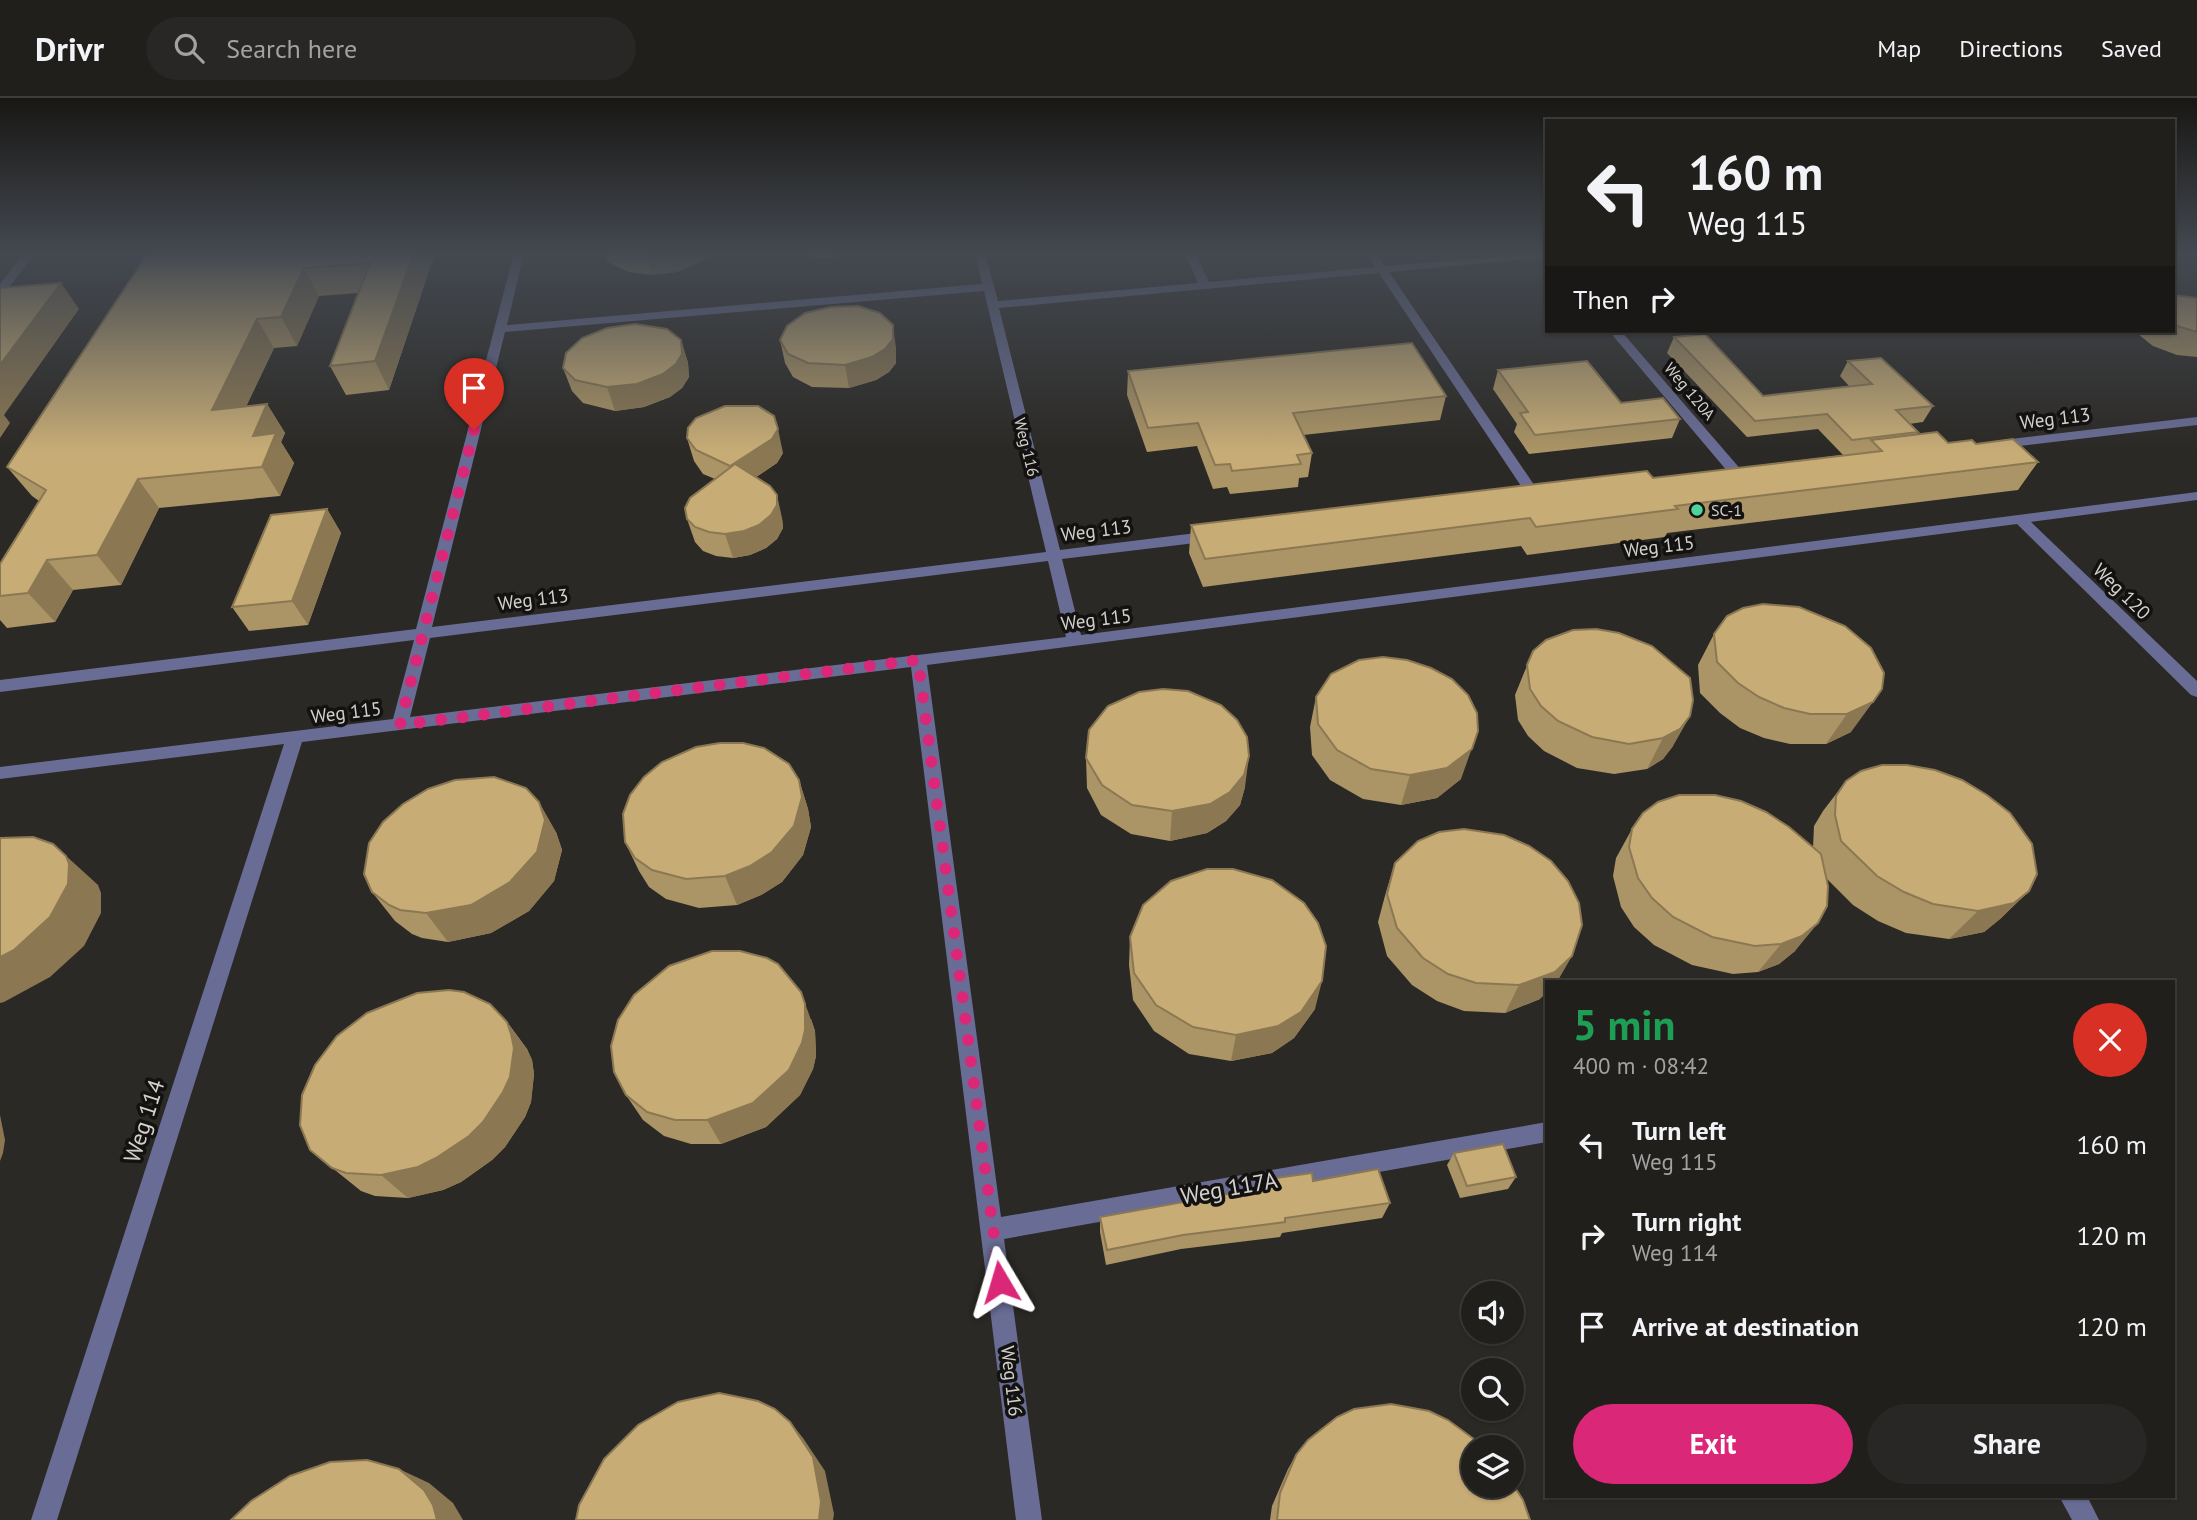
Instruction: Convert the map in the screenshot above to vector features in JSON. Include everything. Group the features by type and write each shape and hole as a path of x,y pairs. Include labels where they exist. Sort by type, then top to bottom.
{"lane":[{"path":"400,725 502,319"},
{"path":"500,329 612,319"},
{"name":"Weg 116","path":"996,319 1074,641"},
{"path":"1415,319 1536,498"},
{"name":"Weg 120A","path":"1617,333 1738,475"},
{"name":"Weg 113","path":"1981,446 2197,421"},
{"name":"Weg 115","path":"0,773 1074,641 2197,496"},
{"name":"Weg 120","path":"2020,519 2197,691"},
{"name":"Weg 113","path":"0,687 422,632 1233,534"},
{"name":"Weg 116","path":"918,660 1029,1520"},
{"name":"Weg 114","path":"44,1520 295,737"},
{"name":"Weg 117A","path":"993,1230 1545,1132"},
{"path":"2073,1498 2086,1520"}],"building":[{"path":"0,319 34,319 0,365"},
{"path":"104,319 257,319 212,410 267,404 253,436 276,433 262,467 138,479 97,555 47,560 28,593 0,596 0,564 46,490 7,467"},
{"path":"348,319 390,319 375,361 330,366"},
{"path":"796,319 887,319 893,325 893,339 885,349 872,357 845,365 808,363 788,354 780,340 787,326"},
{"path":"2175,319 2197,319 2197,332 2175,325"},
{"path":"635,324 667,329 681,340 682,354 676,364 663,374 637,384 607,387 575,380 563,368 566,353 582,338 607,328"},
{"path":"1705,334 1763,396 1872,384 1848,361 1881,358 1933,406 1896,410 1918,432 1852,440 1827,414 1755,421 1674,337"},
{"path":"1412,343 1446,396 1293,413 1312,453 1297,455 1301,464 1232,471 1230,464 1215,465 1198,423 1148,428 1128,371"},
{"path":"1587,361 1621,403 1663,398 1680,419 1535,435 1520,413 1528,412 1498,370"},
{"path":"725,406 758,406 774,416 778,429 772,439 730,466 696,450 687,438 688,428 696,418"},
{"path":"1937,432 1948,443 1972,440 1976,444 2013,439 2038,462 1675,506 1678,509 1536,527 1530,518 1205,559 1191,525 1647,471 1653,478 1882,451 1871,440"},
{"path":"735,464 770,486 777,495 777,505 771,515 759,525 725,534 695,527 687,519 685,508 690,498"},
{"path":"327,509 292,601 232,607 271,515"},
{"path":"1763,604 1799,607 1845,626 1871,648 1884,673 1882,689 1873,702 1847,714 1810,714 1784,708 1759,697 1738,683 1717,662 1714,634 1727,616 1743,608"},
{"path":"1596,629 1619,633 1652,646 1690,678 1693,700 1690,716 1680,729 1663,738 1629,744 1592,737 1558,721 1541,706 1530,689 1527,665 1533,651 1546,640 1573,630"},
{"path":"1383,657 1407,660 1431,668 1452,679 1468,695 1477,713 1478,731 1472,749 1447,768 1410,775 1371,769 1337,750 1318,724 1316,697 1331,674 1359,660"},
{"path":"1163,689 1188,691 1221,705 1237,720 1247,737 1249,756 1244,775 1230,792 1210,804 1172,811 1132,805 1102,785 1086,758 1089,730 1108,706 1139,692"},
{"path":"743,743 764,748 789,764 799,780 802,797 794,826 772,852 750,866 725,876 686,879 652,870 635,858 625,842 623,814 630,795 644,777 662,762 696,747"},
{"path":"1882,765 1907,765 1935,770 1962,780 2010,813 2032,844 2037,874 2029,891 2014,903 1978,911 1933,904 1904,892 1877,876 1841,841 1835,815 1836,796 1846,781 1861,771"},
{"path":"494,777 526,788 539,802 545,820 537,852 510,882 471,905 426,913 400,910 372,892 364,874 369,843 383,822 403,804 428,789 455,780"},
{"path":"1679,795 1715,795 1741,801 1766,812 1789,827 1821,854 1828,886 1827,906 1818,923 1802,936 1781,944 1755,946 1712,937 1673,917 1652,898 1638,878 1629,847 1632,829 1643,813 1658,802"},
{"path":"1464,829 1504,835 1529,846 1551,861 1568,881 1579,903 1582,925 1572,956 1555,972 1519,985 1476,983 1448,974 1423,958 1397,928 1387,894 1395,863 1418,841 1439,832"},
{"path":"33,837 53,844 66,856 69,864 68,884 50,917 14,950 0,957 0,838"},
{"path":"1207,869 1233,869 1272,880 1304,903 1318,923 1326,946 1322,981 1301,1012 1278,1026 1236,1035 1193,1027 1156,1005 1134,973 1130,937 1143,905 1171,881"},
{"path":"712,951 740,951 767,958 778,964 801,992 805,1004 802,1043 789,1070 753,1103 707,1120 675,1120 647,1112 626,1095 614,1072 611,1046 618,1020 634,995 669,966"},
{"path":"449,990 464,992 490,1004 507,1022 514,1048 510,1077 503,1092 483,1122 469,1136 418,1167 381,1175 346,1173 332,1168 310,1150 300,1125 302,1095 315,1065 337,1036 367,1013 417,993"},
{"path":"1503,1144 1516,1177 1467,1186 1454,1153"},
{"path":"1378,1169 1390,1203 1285,1218 1285,1222 1183,1235 1107,1250 1100,1217 1272,1186 1271,1179 1276,1178 1312,1173 1313,1181"},
{"path":"719,1393 758,1401 775,1409 790,1422 813,1457 821,1501 819,1520 576,1520 579,1505 604,1459 638,1425 678,1402"},
{"path":"1391,1404 1429,1411 1448,1420 1469,1435 1461,1435 1461,1498 1522,1498 1530,1520 1277,1520 1280,1493 1296,1455 1308,1440 1337,1417 1354,1409"},
{"path":"367,1460 399,1469 424,1490 433,1505 437,1520 231,1520 251,1501 290,1476 330,1462"}],"place":[{"name":"SC-1","path":"1697,510"}],"route":[{"path":"474,430 400,725 918,660 1000,1282"}]}
